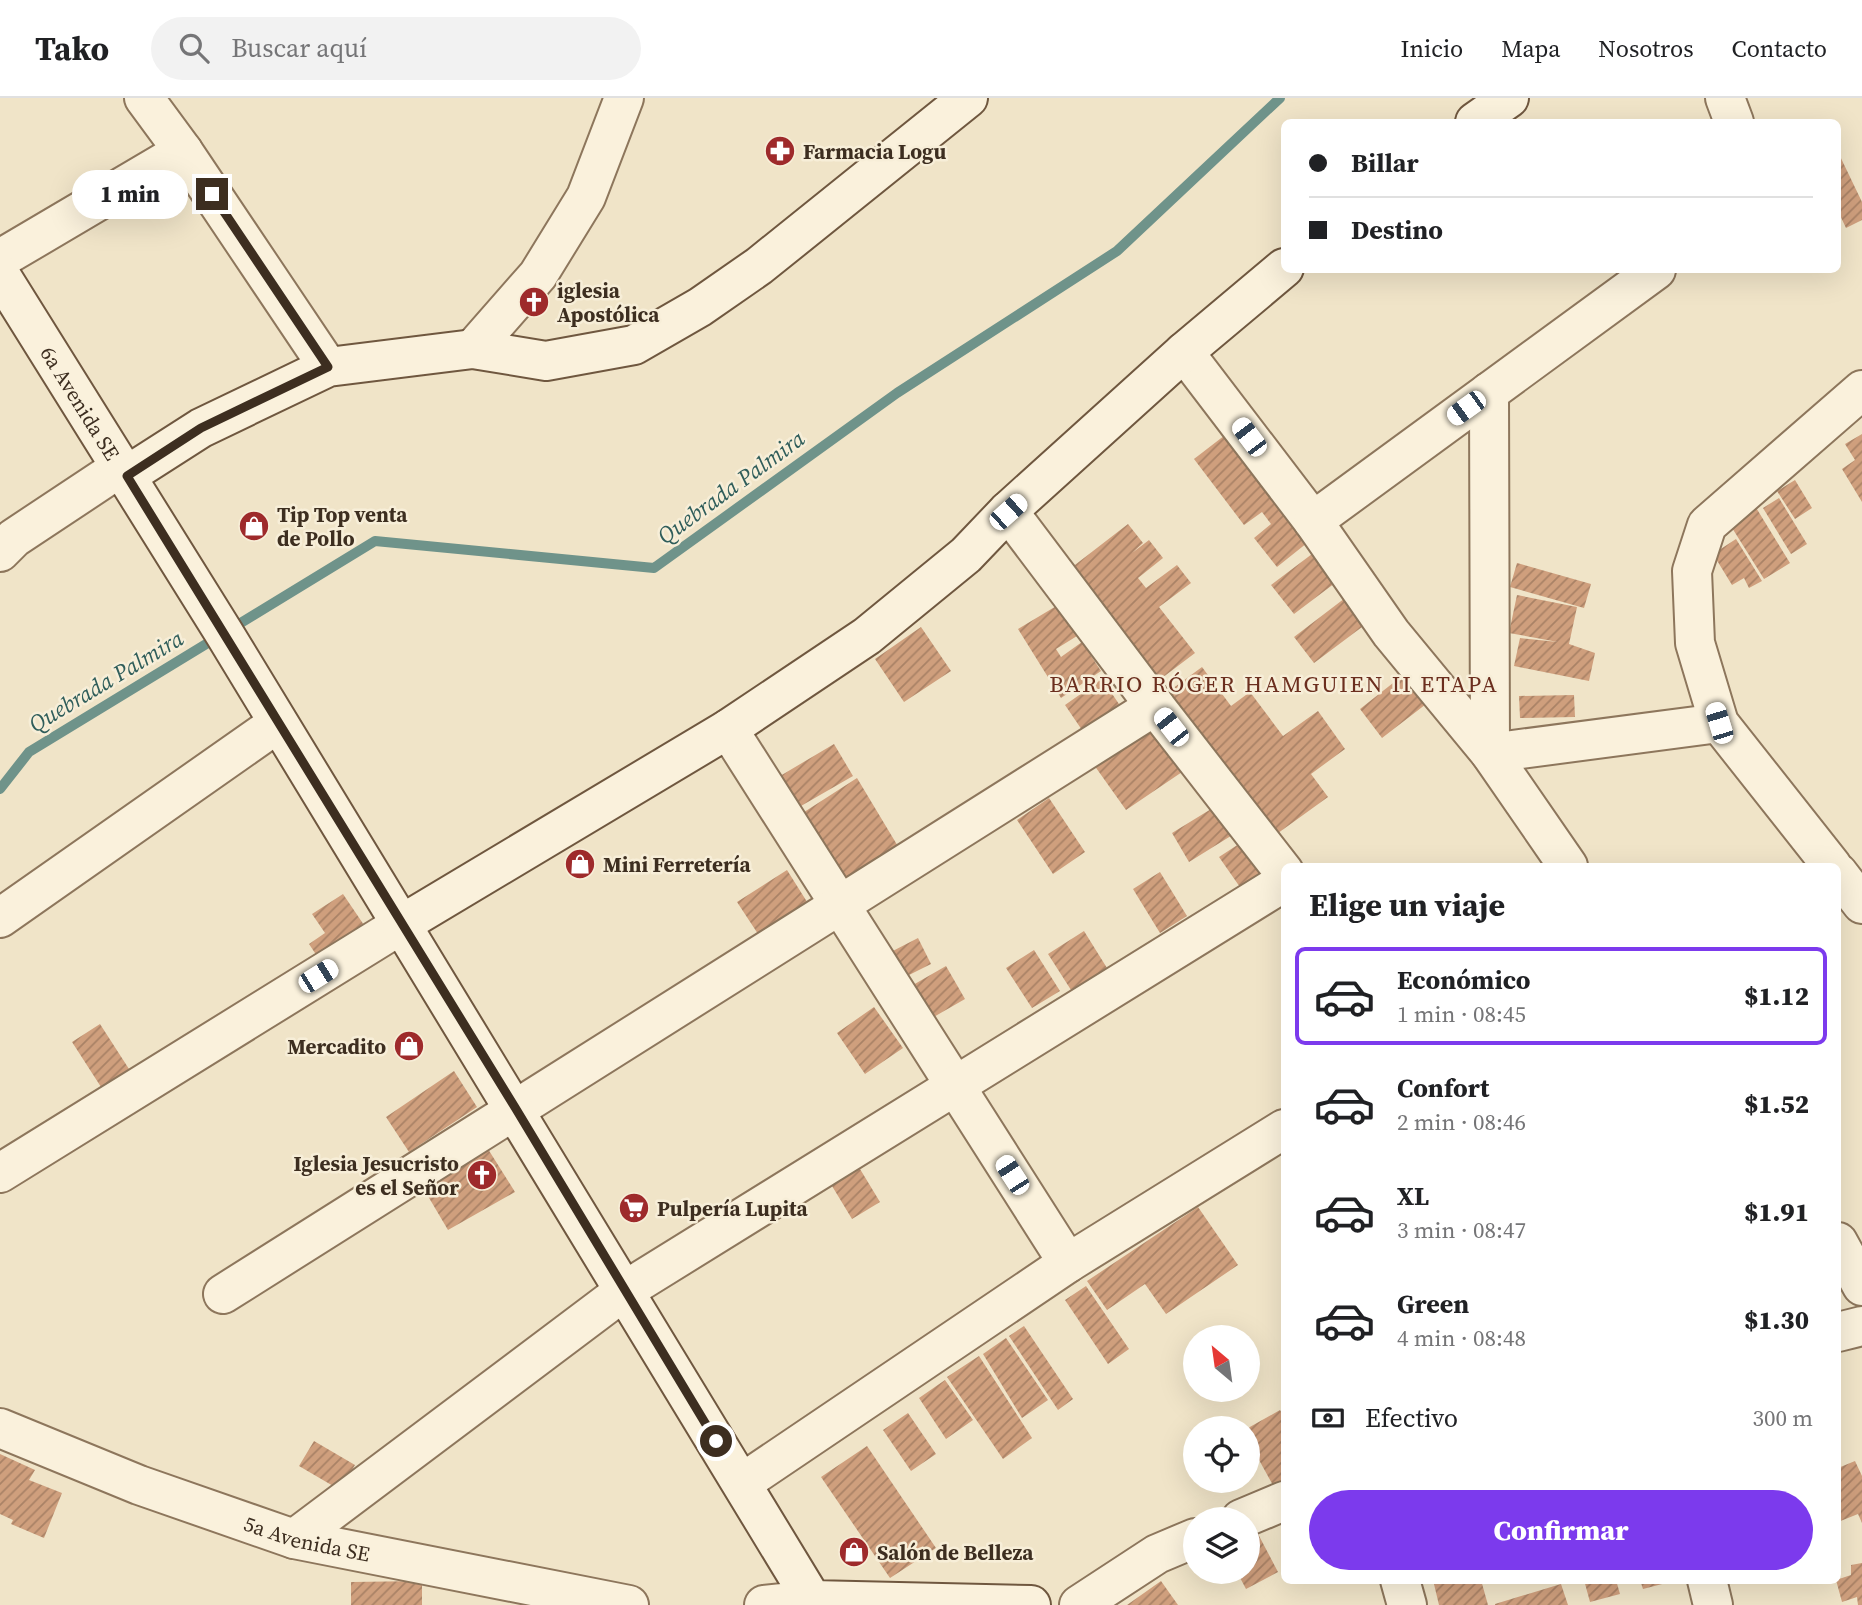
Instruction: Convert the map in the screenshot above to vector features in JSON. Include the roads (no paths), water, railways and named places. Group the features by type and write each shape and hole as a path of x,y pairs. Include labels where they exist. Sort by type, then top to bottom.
{"street":[{"path":"144,98 183,151 328,367"},
{"path":"473,349 538,275 586,197 624,98"},
{"path":"0,552 14,538 124,471 201,428 328,367 473,349 546,361 634,345 700,307 759,266 968,98"},
{"path":"1479,119 1509,98"},
{"path":"1725,98 1733,119"},
{"path":"0,259 183,151"},
{"path":"0,1173 402,925 728,729 867,636 966,555 1008,512 1184,352 1281,271"},
{"path":"1313,521 1652,273"},
{"name":"6a Avenida SE","path":"0,274 516,1109 812,1600"},
{"path":"1184,352 1313,521 1391,633 1490,753 1567,863"},
{"path":"1830,863 1719,723 1695,643 1692,571 1707,525 1862,390"},
{"path":"1489,392 1490,753"},
{"path":"1008,512 1154,706 1281,868"},
{"path":"223,1294 1154,706"},
{"path":"0,918 278,723"},
{"path":"1490,753 1719,723"},
{"path":"728,729 1068,1263"},
{"path":"1841,877 1862,904"},
{"path":"294,1539 624,1291 1281,884"},
{"path":"742,1483 1068,1263 1281,1131"},
{"path":"1841,1248 1862,1286"},
{"path":"1841,1331 1862,1326"},
{"name":"5a Avenida SE","path":"0,1428 139,1485 294,1539 629,1605"},
{"path":"1260,1511 1281,1502"},
{"path":"1079,1605 1157,1554 1183,1543"},
{"path":"1401,1584 1408,1605"},
{"path":"1708,1584 1713,1605"},
{"path":"764,1605 812,1600 1031,1605"}],"waterway":[{"name":"Quebrada Palmira","path":"0,789 29,752 375,541 654,568 897,393 1117,251 1280,98"}],"place":[{"name":"Farmacia Logu","path":"780,151"},
{"name":"iglesia Apostólica","path":"534,302"},
{"name":"Tip Top venta de Pollo","path":"254,526"},
{"name":"Mini Ferretería","path":"580,864"},
{"name":"Mercadito","path":"409,1046"},
{"name":"Iglesia Jesucristo es el Señor","path":"482,1175"},
{"name":"Pulpería Lupita","path":"634,1208"},
{"name":"Salón de Belleza","path":"854,1552"}],"district":[{"name":"BARRIO RÓGER HAMGUIEN II ETAPA","path":"1274,684"}]}
